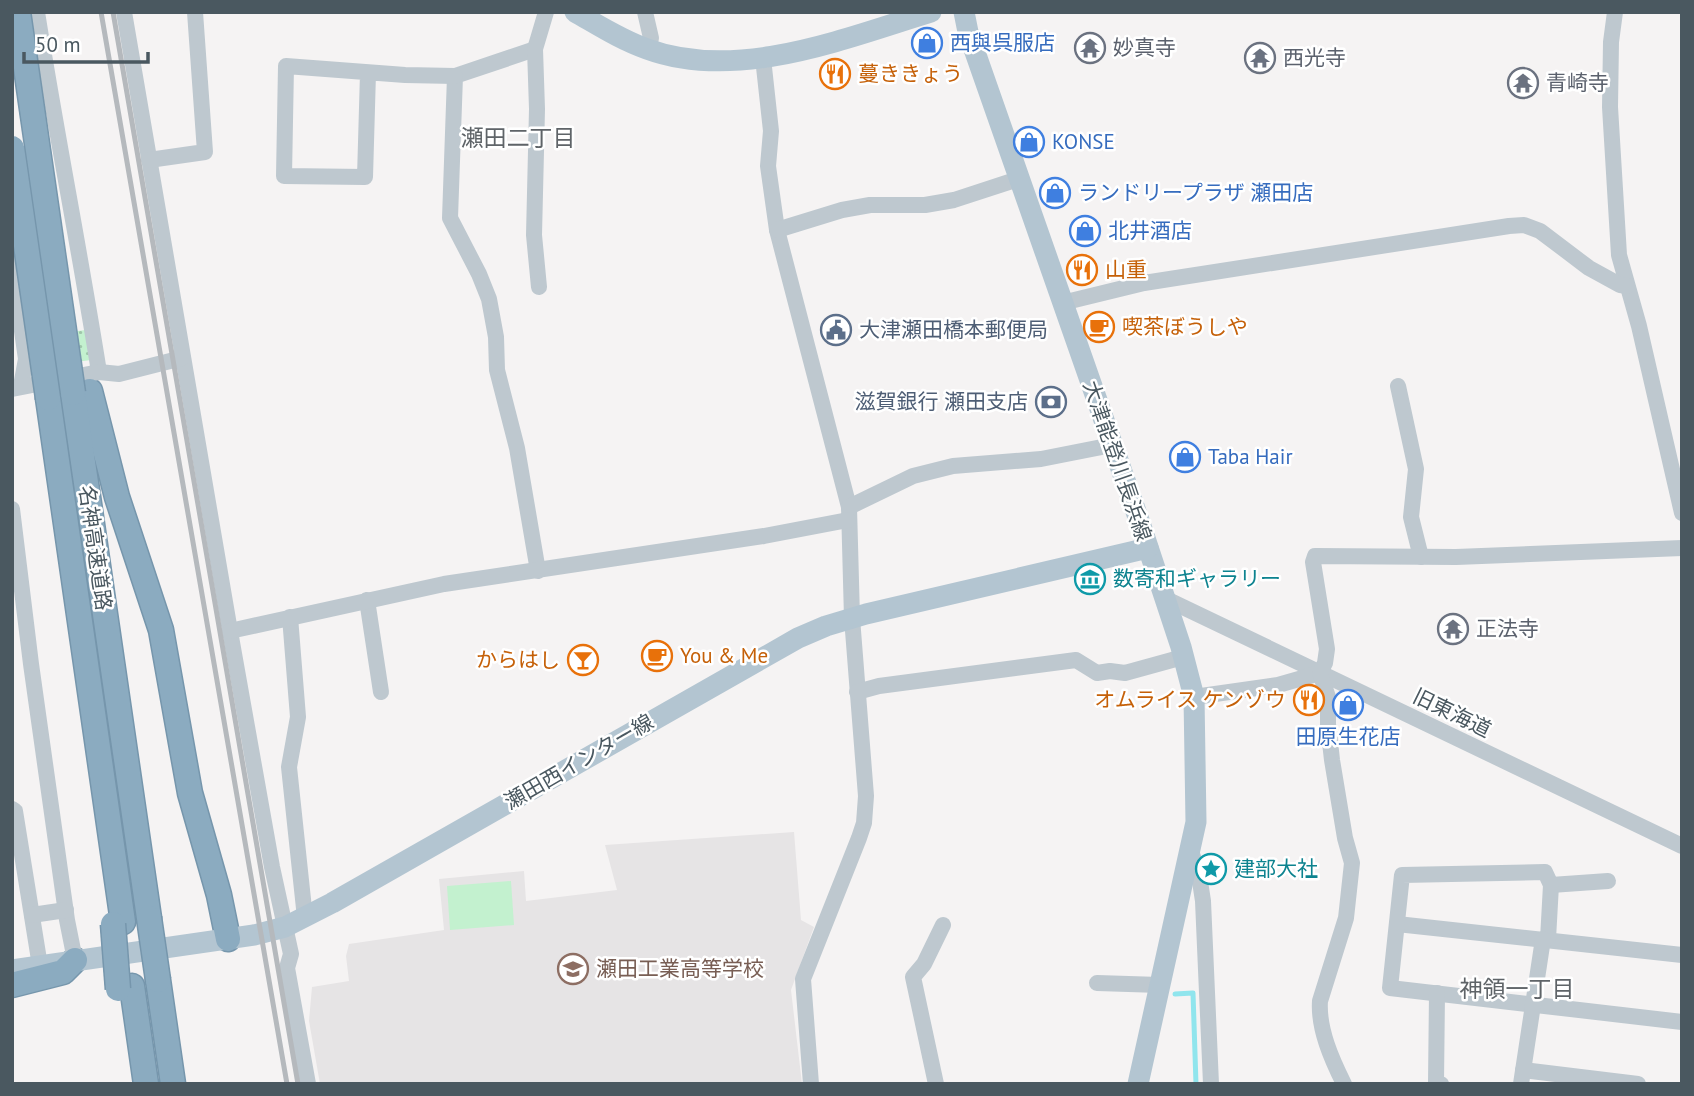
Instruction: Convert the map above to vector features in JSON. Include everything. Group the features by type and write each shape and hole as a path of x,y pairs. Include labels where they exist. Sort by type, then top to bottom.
{"highway":[{"path":"18,12 26,69 88,385 117,497 161,630 190,793 219,895 228,940"},
{"name":"名神高速道路","path":"12,148 106,806 125,988 146,1084"},
{"name":"名神高速道路","path":"88,385 149,918 173,1084"},
{"path":"12,985 63,972 75,960"},
{"path":"125,988 129,1084"}],"main road":[{"path":"575,12 648,50 700,59 763,58 792,53 930,12"},
{"name":"大津能登川長浜線","path":"964,12 968,32 1018,179 1148,548 1194,697 1198,799 1191,851 1138,1084"},
{"name":"瀬田西インター線","path":"12,970 228,940 285,926 305,918 768,653 807,634 852,618 1148,548"}],"street":[{"path":"37,12 55,125 77,232 88,385"},
{"path":"124,12 230,631 272,867 291,954 287,968 308,1084"},
{"path":"149,160 205,152 195,12"},
{"path":"539,287 534,235 537,110 535,49 545,12"},
{"path":"645,12 651,38 648,50"},
{"path":"1615,12 1610,80 1619,255 1639,326 1682,513"},
{"path":"368,73 365,177 284,176 286,66 368,73 455,76 535,49"},
{"path":"763,58 771,131 768,166 777,230 848,513 852,618 866,808 859,838 803,979 811,1084"},
{"path":"455,76 450,218 489,299 496,337 497,370 517,447 538,571"},
{"path":"777,230 860,206 925,205 954,200 1018,179"},
{"path":"1062,303 1144,282 1524,225 1540,231 1588,268 1627,286"},
{"path":"12,261 26,359 17,388 88,385 182,358"},
{"path":"1398,386 1416,469 1411,517 1422,556"},
{"path":"230,631 494,575 538,571 764,536 848,513 913,477 953,466 1041,459 1112,445"},
{"path":"12,509 31,664 75,960"},
{"path":"1344,1084 1328,1048 1319,1013 1320,1001 1346,918 1352,863 1345,838 1332,760 1328,697 1320,673 1327,649 1313,562 1315,556 1456,557 1682,548"},
{"name":"旧東海道","path":"1164,598 1682,846"},
{"path":"367,600 381,691"},
{"path":"290,618 298,717 289,767 305,918"},
{"path":"857,692 879,686 1076,660 1097,673 1125,673 1183,657"},
{"path":"1194,697 1278,685 1320,673"},
{"path":"12,809 15,811 40,965"},
{"path":"1191,851 1199,875 1203,901 1211,1084"},
{"path":"1629,1083 1522,1077 1533,1006 1546,939 1551,885 1545,872 1402,875 1390,988 1533,1006 1682,1022"},
{"path":"1551,885 1608,881"},
{"path":"32,915 66,910"},
{"path":"1397,924 1682,955"},
{"path":"936,1084 913,978 924,964 943,925"},
{"path":"1097,984 1160,985"},
{"path":"1437,993 1436,1083 1441,1084"}],"shaded area":[{"name":"瀬田工業高等学校","path":"794,832 801,920 814,927 791,990 802,1084 320,1084 309,1021 312,987 349,981 346,956 349,944 444,930 439,879 524,871 526,901 617,890 605,845"}],"green space":[{"path":"85,330 91,360 32,368 29,338"},
{"path":"511,881 514,925 450,930 447,886"}],"waterway":[{"path":"1175,994 1193,993 1196,1084"}],"railway":[{"path":"101,12 287,1084"},
{"path":"113,12 298,1084"}],"place":[{"name":"西與呉服店","path":"927,43"},
{"name":"妙真寺","path":"1090,48"},
{"name":"西光寺","path":"1260,58"},
{"name":"蔓ききょう","path":"835,74"},
{"name":"青崎寺","path":"1523,83"},
{"name":"KONSE","path":"1029,142"},
{"name":"ランドリープラザ 瀬田店","path":"1055,193"},
{"name":"北井酒店","path":"1085,231"},
{"name":"山重","path":"1082,270"},
{"name":"喫茶ぼうしや","path":"1099,327"},
{"name":"大津瀬田橋本郵便局","path":"836,330"},
{"name":"滋賀銀行 瀬田支店","path":"1051,402"},
{"name":"Taba Hair","path":"1185,457"},
{"name":"数寄和ギャラリー","path":"1090,579"},
{"name":"正法寺","path":"1453,629"},
{"name":"You & Me","path":"657,656"},
{"name":"からはし","path":"583,660"},
{"name":"オムライス ケンゾウ","path":"1309,700"},
{"name":"田原生花店","path":"1348,705"},
{"name":"建部大社","path":"1211,869"},
{"name":"瀬田工業高等学校","path":"573,969"}],"district":[{"name":"瀬田二丁目","path":"518,138"},
{"name":"神領一丁目","path":"1517,989"}]}
